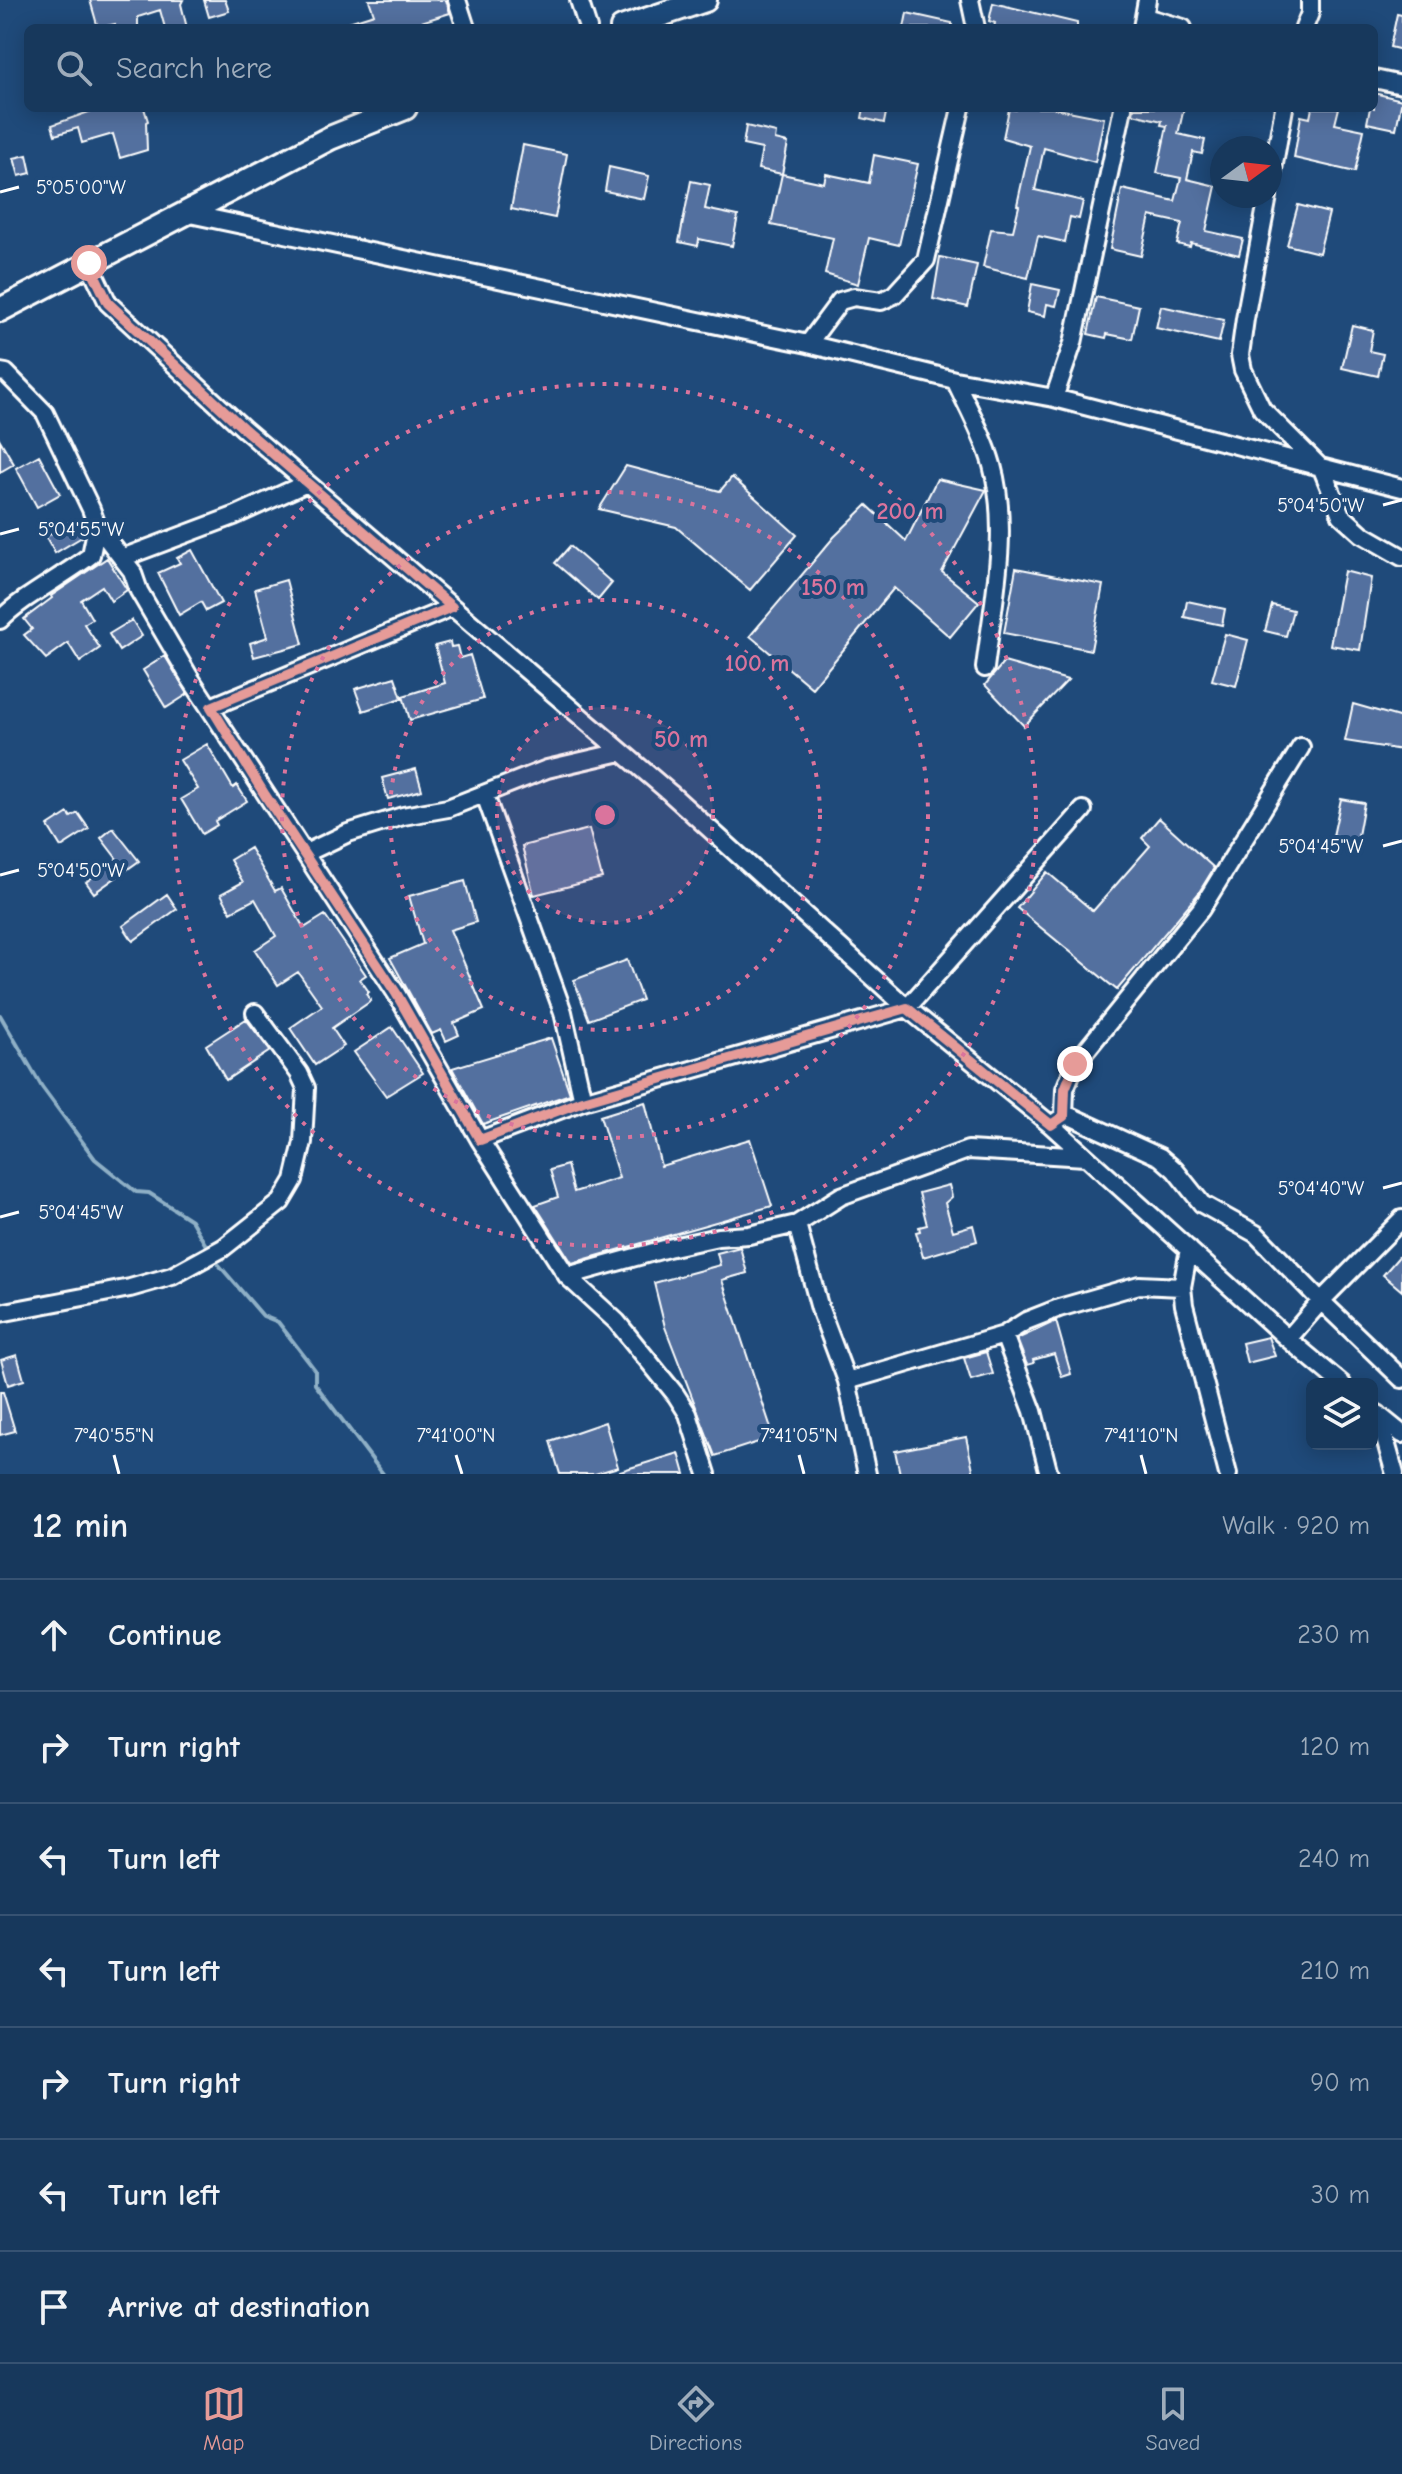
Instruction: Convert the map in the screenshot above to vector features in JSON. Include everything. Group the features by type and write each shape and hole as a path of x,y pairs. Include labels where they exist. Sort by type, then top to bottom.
{"main road":[{"path":"634,24 705,0"},
{"path":"0,310 330,138 395,112"}],"street":[{"path":"457,0 465,24"},
{"path":"579,0 587,24"},
{"path":"970,0 975,24"},
{"path":"1306,24 1310,0"},
{"path":"1145,15 1171,24"},
{"path":"1378,80 1402,85"},
{"path":"808,344 840,301 854,297 881,301 894,295 926,260 960,112"},
{"path":"1054,398 1073,343 1122,112"},
{"path":"1279,136 1283,112"},
{"path":"1266,208 1245,319 1240,355 1243,370 1262,409 1322,469 1341,515 1362,534 1402,557"},
{"path":"185,213 808,344 955,380 1054,398 1402,488"},
{"path":"89,263 108,303 243,428 670,793 907,1008 1057,1120 1085,1157 1335,1378"},
{"path":"0,372 6,373 45,413 97,526 132,571 156,622 265,795 396,993 480,1140 567,1276 617,1322 676,1395 688,1414 707,1474"},
{"path":"955,380 992,464 1000,504 1000,545 985,668"},
{"path":"122,558 234,516 307,483"},
{"path":"0,620 10,609 61,578 91,555 97,526"},
{"path":"211,707 452,607"},
{"path":"1057,1120 1075,1064 1201,909 1301,747"},
{"path":"306,853 348,833 403,816 448,808 547,769 621,752"},
{"path":"485,795 563,1012 583,1101"},
{"path":"480,1140 583,1101 907,1008 1083,810"},
{"path":"0,1313 130,1288 172,1276 223,1248 261,1221 281,1202 294,1180 303,1142 306,1088 299,1073 255,1013"},
{"path":"1057,1120 1072,1117 1160,1157 1175,1170 1202,1204 1256,1234 1402,1379"},
{"path":"567,1276 668,1248 797,1224 841,1196 968,1150 1085,1157"},
{"path":"1288,1339 1402,1219"},
{"path":"797,1224 820,1309 847,1381 867,1474"},
{"path":"1189,1249 1182,1287 1184,1305 1228,1474"},
{"path":"847,1381 1004,1335 1026,1321 1059,1308 1139,1285 1182,1287"},
{"path":"1004,1335 1033,1411 1049,1474"},
{"path":"1378,1414 1402,1434"},
{"path":"1378,1421 1395,1474"}],"building":[{"path":"90,0 183,0 181,4 186,24 164,24 160,10 138,17 138,24 97,24"},
{"path":"204,0 225,0 229,11 209,17"},
{"path":"369,0 446,0 450,13 414,24 342,24 374,14"},
{"path":"993,3 1077,24 995,24 989,21"},
{"path":"907,13 952,23 952,24 905,24"},
{"path":"1397,14 1402,15 1402,50 1390,47"},
{"path":"1378,94 1402,100 1396,129 1367,123 1369,112 1378,112"},
{"path":"89,112 145,112 147,150 120,158 113,134 82,143 78,128 55,135 52,125"},
{"path":"863,112 886,112 884,123 862,118"},
{"path":"1008,112 1073,112 1104,118 1095,162 1044,148 1035,190 1083,201 1079,219 1070,217 1065,242 1038,236 1028,278 983,267 991,229 1013,231 1030,146 1003,138"},
{"path":"1133,112 1183,112 1178,134 1205,140 1202,154 1193,152 1187,179 1210,185 1211,208 1206,231 1243,239 1239,255 1191,243 1190,247 1177,244 1182,223 1150,216 1141,256 1110,249 1122,189 1175,201 1181,178 1157,173 1167,126 1161,125 1162,121"},
{"path":"1311,112 1338,112 1335,124 1364,130 1355,172 1294,158 1301,116 1310,118"},
{"path":"746,126 776,133 775,140 788,143 782,174 758,169 762,149 743,145"},
{"path":"523,145 567,154 555,218 511,209"},
{"path":"27,155 31,173 19,176 14,158"},
{"path":"874,155 918,164 899,245 869,238 858,284 825,274 833,238 771,225 782,174 824,183 826,174 869,183"},
{"path":"609,167 649,176 644,199 605,191"},
{"path":"691,181 710,185 705,209 738,216 732,246 699,239 698,246 679,242"},
{"path":"1298,205 1329,213 1319,253 1287,245"},
{"path":"940,257 977,265 968,307 933,299"},
{"path":"1032,284 1060,290 1056,306 1047,304 1045,316 1027,312"},
{"path":"1096,297 1139,306 1132,339 1088,334"},
{"path":"1161,306 1224,320 1219,342 1156,328"},
{"path":"1352,325 1373,330 1369,351 1383,354 1378,376 1342,368"},
{"path":"0,440 14,464 0,472"},
{"path":"39,455 60,494 37,507 16,468"},
{"path":"626,466 720,491 732,477 797,535 750,590 676,527 599,509"},
{"path":"937,479 986,490 942,572 979,602 950,637 894,588 812,688 750,636 834,537 867,505 906,541"},
{"path":"73,520 82,537 55,553 46,537"},
{"path":"570,546 612,583 598,600 555,563"},
{"path":"192,550 221,603 206,611 201,602 179,615 158,573 180,563 177,558"},
{"path":"107,558 127,590 111,601 102,586 81,600 92,619 84,624 100,648 80,662 68,643 46,659 24,635 32,629 24,619 51,596"},
{"path":"1016,568 1103,585 1091,650 1004,633"},
{"path":"1344,571 1371,578 1360,650 1330,645"},
{"path":"286,580 303,644 254,657 250,643 268,637 255,589"},
{"path":"1187,601 1225,609 1222,625 1184,617"},
{"path":"1272,605 1293,610 1286,636 1265,631"},
{"path":"132,620 142,636 119,651 109,634"},
{"path":"1225,634 1248,640 1236,686 1212,680"},
{"path":"450,642 451,647 457,646 460,658 470,655 483,699 410,720 403,696 445,683 435,646"},
{"path":"165,656 188,694 166,708 143,670"},
{"path":"1004,662 1068,680 1024,726 985,685"},
{"path":"395,677 402,698 363,711 355,689"},
{"path":"1353,704 1402,718 1402,750 1345,741"},
{"path":"207,744 233,788 237,785 247,801 215,821 217,825 202,834 181,799 198,789 180,760"},
{"path":"416,769 422,790 388,799 382,778"},
{"path":"1341,799 1364,803 1357,841 1333,836"},
{"path":"68,813 71,817 78,813 89,829 61,847 48,826"},
{"path":"1159,818 1214,868 1198,894 1117,990 1017,908 1047,872 1093,911 1150,846 1142,838"},
{"path":"113,828 139,861 94,893 86,882 117,859 101,838"},
{"path":"589,829 602,878 534,895 522,846"},
{"path":"250,848 275,891 281,888 304,928 325,915 366,975 360,979 371,1001 332,1028 344,1046 315,1065 290,1028 322,1006 298,972 278,985 255,950 276,936 255,899 231,912 221,894 243,882 230,860"},
{"path":"465,881 476,922 450,930 484,1010 454,1023 459,1035 446,1041 441,1030 432,1034 390,958 423,944 409,896"},
{"path":"167,894 177,909 133,941 123,926"},
{"path":"627,960 642,1000 589,1020 574,980"},
{"path":"246,1019 270,1051 226,1080 206,1045"},
{"path":"392,1027 423,1073 386,1096 354,1052"},
{"path":"551,1038 570,1094 483,1124 452,1068"},
{"path":"645,1102 661,1166 750,1139 772,1206 572,1263 535,1205 558,1197 550,1170 567,1165 574,1192 619,1178 600,1116"},
{"path":"949,1185 952,1197 945,1203 953,1231 973,1225 977,1241 923,1257 916,1232 920,1231 919,1227 927,1225 919,1193"},
{"path":"740,1247 747,1273 722,1280 774,1437 715,1456 665,1327 654,1283 720,1265 717,1253"},
{"path":"1402,1253 1402,1291 1383,1275"},
{"path":"1056,1321 1071,1374 1062,1377 1054,1354 1027,1365 1017,1339"},
{"path":"1268,1337 1275,1356 1247,1363 1242,1343"},
{"path":"986,1352 993,1374 971,1380 964,1358"},
{"path":"17,1355 24,1380 8,1385 1,1360"},
{"path":"0,1392 3,1392 15,1431 0,1435"},
{"path":"605,1422 618,1467 595,1474 560,1474 550,1441"},
{"path":"966,1437 974,1474 900,1474 895,1451"},
{"path":"679,1453 685,1474 620,1474 620,1471"}],"waterway":[{"path":"0,1015 42,1087 95,1159 136,1192 149,1193 191,1220 208,1249"},
{"path":"219,1265 263,1316 278,1322 315,1370 315,1384 383,1474"}],"route":[{"path":"89,263 108,303 243,428 452,607 211,707 265,795 396,993 480,1140 583,1101 907,1008 1051,1125 1064,1116 1065,1089 1075,1064"}]}
